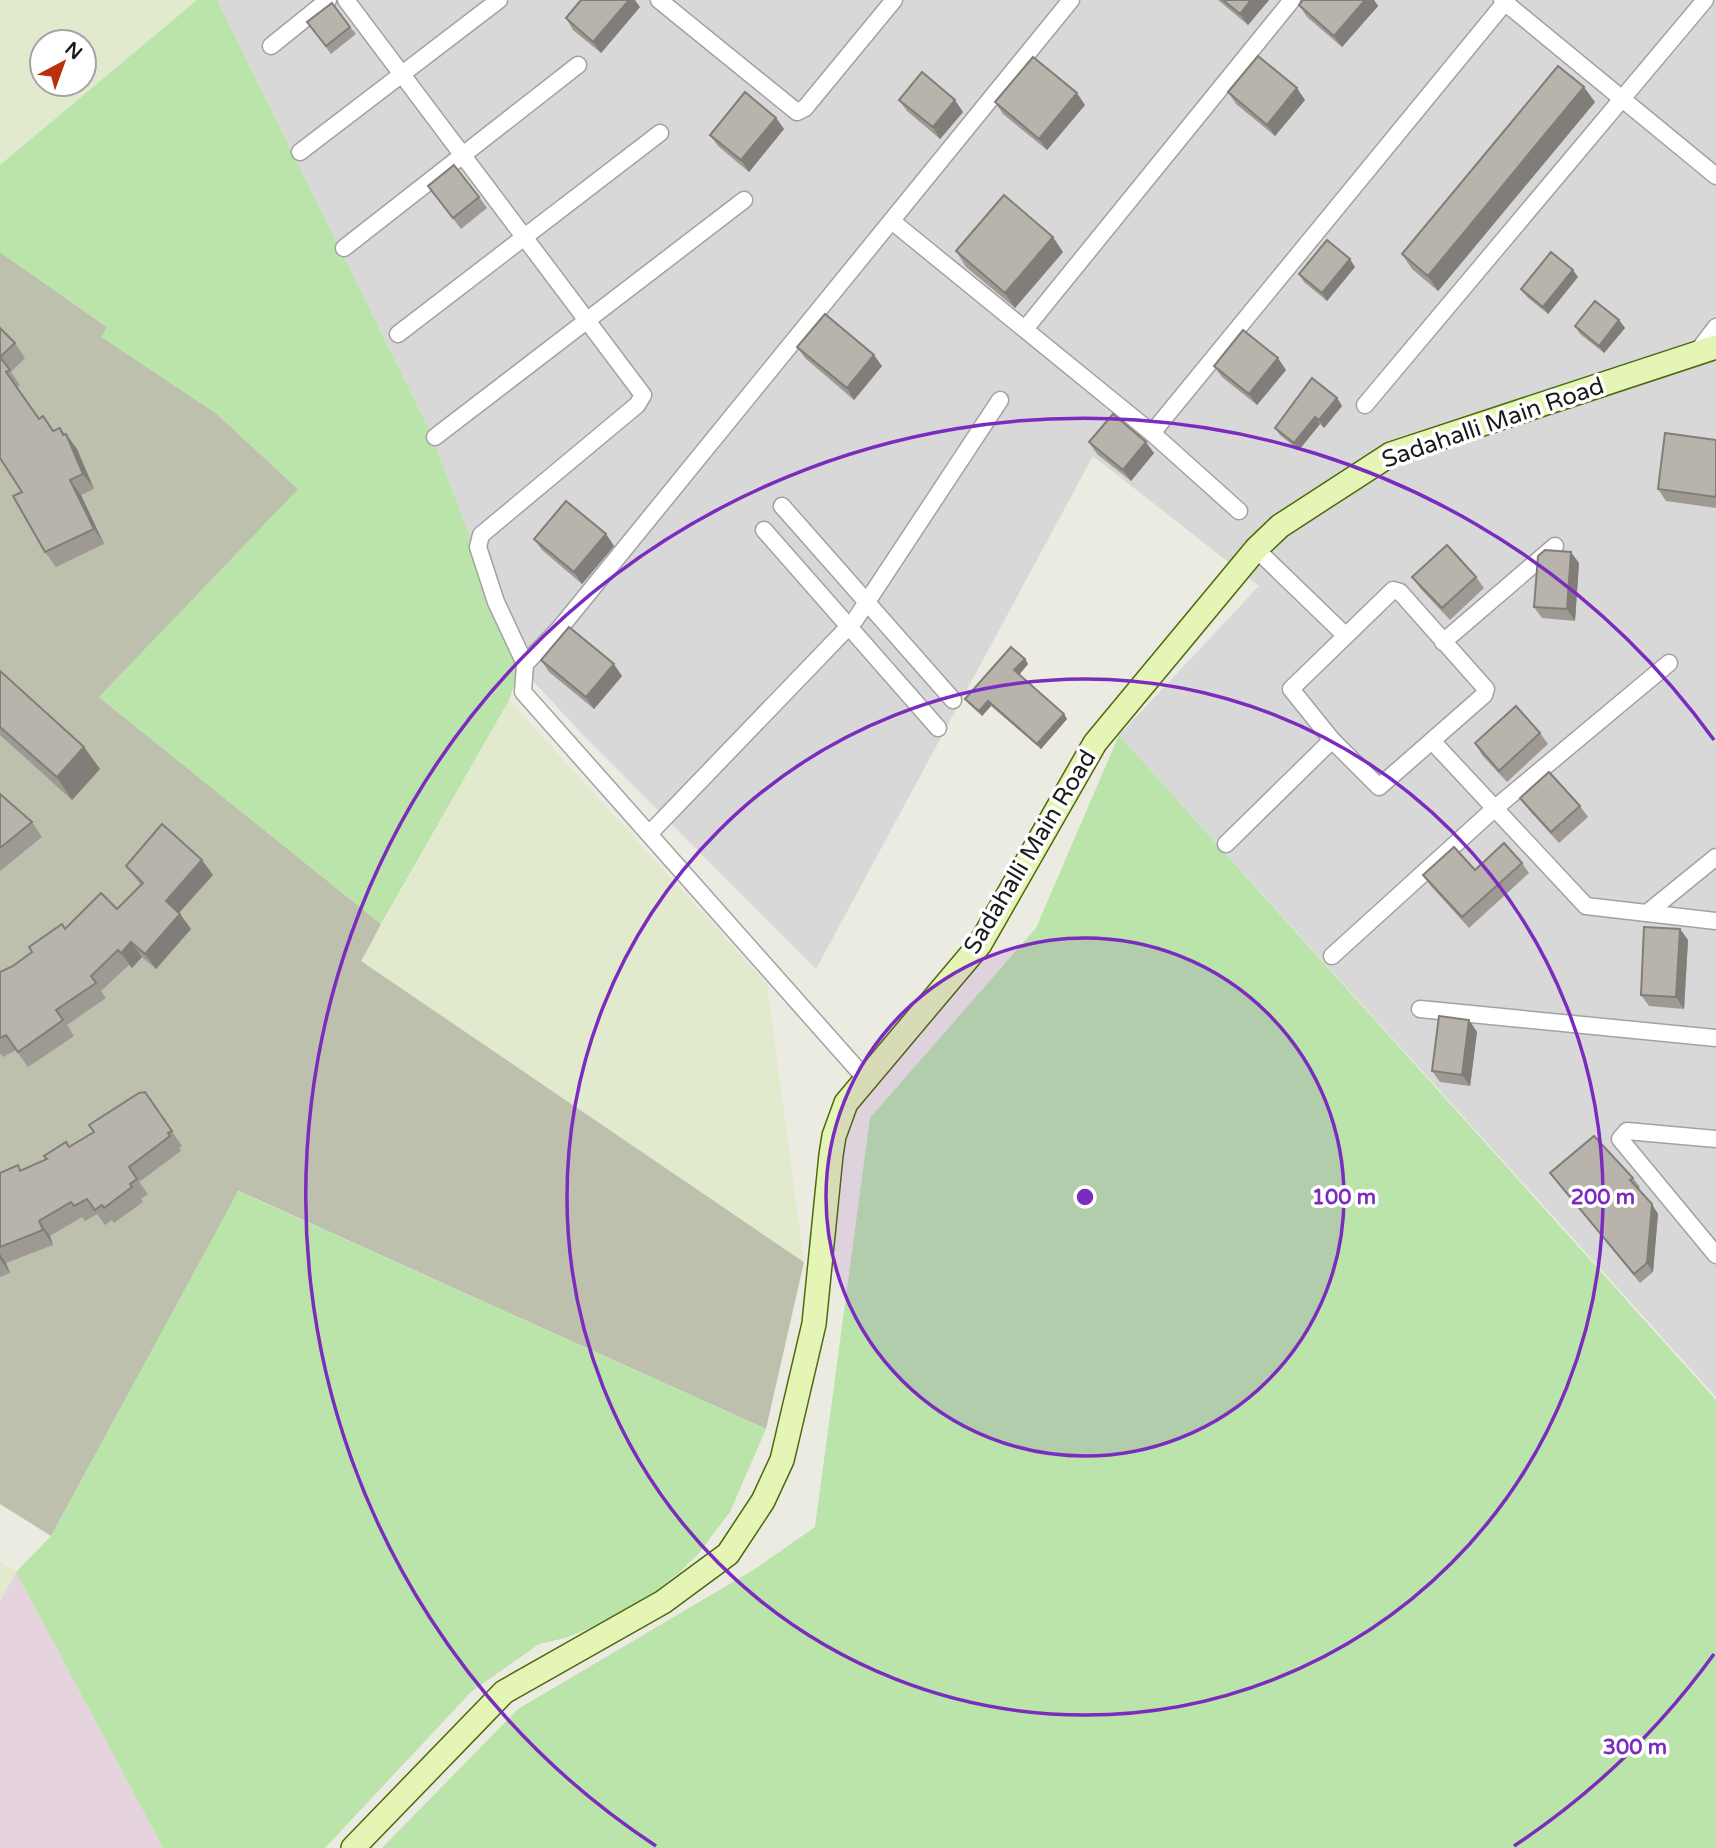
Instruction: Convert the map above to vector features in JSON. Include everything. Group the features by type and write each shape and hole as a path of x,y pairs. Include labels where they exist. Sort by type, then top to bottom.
{"street":[{"path":"271,46 328,0"},
{"path":"346,0 641,391 641,401 486,529 479,540 496,602 525,664 523,692 865,1078"},
{"path":"300,152 401,72 499,0"},
{"path":"659,0 797,112 805,108 894,0"},
{"path":"525,664 560,628 1071,0"},
{"path":"1025,329 1292,0"},
{"path":"1365,405 1705,0"},
{"path":"1152,433 1505,1 1716,176"},
{"path":"344,248 578,65"},
{"path":"398,334 660,133"},
{"path":"435,437 744,200"},
{"path":"893,222 1152,433 1239,511"},
{"path":"1707,350 1716,327"},
{"name":"Sadahalli Main Road","path":"353,1848 504,1692 663,1602 727,1554 763,1501 782,1460 814,1324 834,1136 846,1103 980,944 1095,743 1256,549 1280,526 1391,454 1707,350"},
{"path":"649,834 849,626 1000,400"},
{"path":"782,506 953,700"},
{"path":"764,530 938,728"},
{"path":"1443,642 1555,546"},
{"path":"1256,549 1345,635"},
{"path":"1397,590 1484,686 1485,692 1379,787 1332,740 1291,689 1292,684 1345,635 1391,592 1397,590"},
{"path":"1332,956 1494,810 1669,663"},
{"path":"1226,845 1332,740"},
{"path":"1432,741 1586,906 1716,921"},
{"path":"1647,913 1716,857"},
{"path":"1420,1009 1716,1038"},
{"path":"1716,1139 1627,1131 1620,1139 1716,1255"}],"shaded area":[{"path":"0,0 197,0 98,83 98,28 28,28 28,98 80,98 0,165"},
{"path":"217,0 1716,0 1716,1397 1119,735 1259,586 1093,456 816,969 583,735 520,667 429,429"},
{"path":"0,252 107,327 102,337 217,414 299,490 99,697 381,924 362,961 804,1262 766,1429 239,1191 51,1536 0,1504"},
{"path":"509,700 767,984 804,1262 361,961"},
{"path":"0,1562 16,1572 0,1601"},
{"path":"16,1572 163,1848 0,1848 0,1601"}],"green space":[{"path":"197,0 217,0 429,429 520,667 509,700 381,924 99,697 298,489 217,414 101,337 107,327 0,252 0,165 80,98 98,98 98,83"},
{"path":"1119,735 1716,1400 1716,1848 382,1848 518,1709 755,1569 815,1527 870,1118 1036,928"},
{"path":"238,1191 766,1429 730,1512 699,1553 680,1572 638,1605 615,1618 565,1638 539,1644 471,1692 325,1848 163,1848 16,1572 51,1536"}],"building":[{"path":"581,0 629,0 593,42 566,18"},
{"path":"1223,0 1251,0 1240,14"},
{"path":"1303,0 1365,0 1334,36 1299,5"},
{"path":"332,3 350,27 326,46 307,22"},
{"path":"1258,56 1297,88 1267,125 1228,92"},
{"path":"1033,57 1077,93 1039,139 995,102"},
{"path":"1558,66 1584,87 1428,276 1402,254"},
{"path":"922,72 955,100 933,127 899,100"},
{"path":"745,92 776,118 741,160 710,135"},
{"path":"454,165 479,197 453,218 428,186"},
{"path":"1004,195 1053,237 1005,293 956,251"},
{"path":"1327,240 1350,259 1322,293 1299,274"},
{"path":"1551,252 1573,270 1543,307 1521,289"},
{"path":"1595,301 1619,320 1599,346 1575,326"},
{"path":"825,314 874,355 847,388 797,347"},
{"path":"0,328 15,343 0,357"},
{"path":"1243,330 1278,358 1249,394 1214,366"},
{"path":"0,357 10,370 6,372 39,419 43,416 53,431 60,428 63,435 66,434 83,474 70,480 94,529 45,552 13,496 22,492 0,458"},
{"path":"1312,378 1337,398 1319,420 1315,417 1294,443 1275,428"},
{"path":"1113,414 1146,442 1123,470 1089,442"},
{"path":"1665,433 1716,440 1716,497 1658,489"},
{"path":"566,501 606,534 574,572 534,539"},
{"path":"1447,545 1476,577 1442,608 1412,577"},
{"path":"1545,550 1571,552 1567,609 1534,607 1538,556"},
{"path":"569,627 614,664 586,697 541,660"},
{"path":"1011,647 1025,659 1014,670 1064,714 1037,744 988,701 979,711 965,699"},
{"path":"0,671 84,747 57,777 0,727"},
{"path":"1516,706 1540,733 1499,771 1475,743"},
{"path":"1549,772 1580,806 1551,832 1520,798"},
{"path":"0,794 32,822 0,848"},
{"path":"162,824 202,860 166,901 180,914 145,954 131,942 121,953 118,950 91,976 96,983 56,1010 63,1020 18,1052 6,1035 0,1038 0,972 32,952 29,947 62,924 65,929 101,893 117,909 143,883 126,866"},
{"path":"1504,843 1522,863 1462,917 1423,875 1454,847 1475,870"},
{"path":"1644,927 1680,929 1676,997 1641,995"},
{"path":"1439,1016 1469,1020 1462,1075 1432,1071"},
{"path":"145,1092 172,1131 168,1133 170,1136 129,1167 137,1179 130,1184 132,1187 104,1208 102,1205 95,1210 87,1199 74,1206 71,1202 39,1221 43,1230 0,1247 0,1173 18,1165 20,1171 47,1159 44,1156 66,1142 69,1147 94,1132 89,1125 139,1093"},
{"path":"1594,1136 1633,1178 1630,1180 1652,1204 1647,1263 1634,1274 1550,1173"}]}
